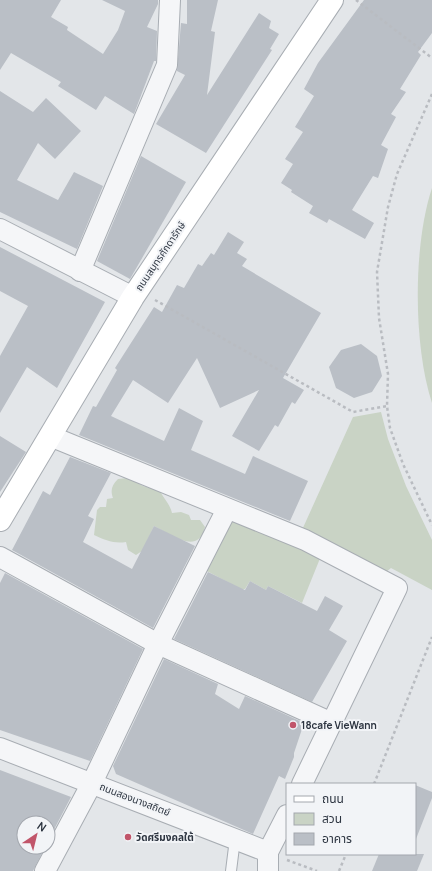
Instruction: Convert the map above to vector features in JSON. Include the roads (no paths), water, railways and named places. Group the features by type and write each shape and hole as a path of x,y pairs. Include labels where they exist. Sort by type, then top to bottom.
{"street":[{"path":"80,271 167,65 170,0"},
{"name":"ถนนสมุทรศักดารักษ์","path":"0,520 135,293 332,0"},
{"path":"0,229 80,271 135,293"},
{"path":"50,436 305,540 397,588 302,783"},
{"path":"45,871 92,783 158,644 227,509"},
{"path":"0,557 158,644 332,723"},
{"name":"ถนนสองนางสถิตย์","path":"0,748 235,838 268,862"},
{"path":"268,862 286,817"}],"lane":[{"path":"230,871 235,838"}],"place":[{"name":"18cafe VieWann","path":"293,725"},
{"name":"วัดศรีมงคลใต้","path":"128,837"}]}
